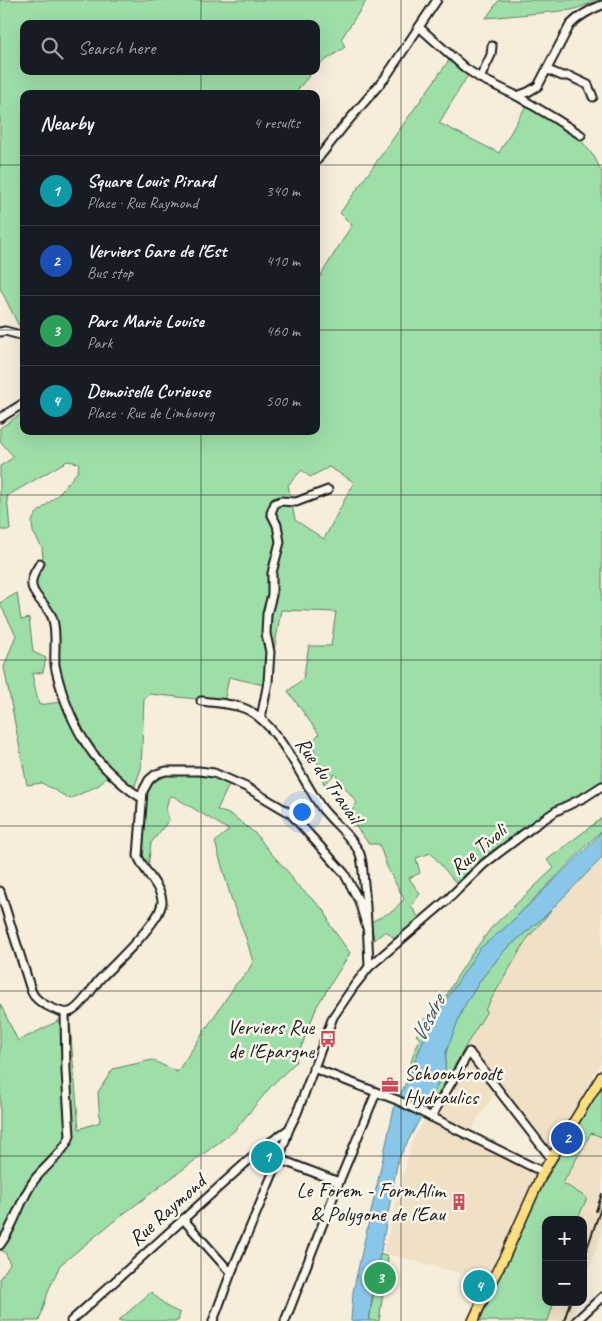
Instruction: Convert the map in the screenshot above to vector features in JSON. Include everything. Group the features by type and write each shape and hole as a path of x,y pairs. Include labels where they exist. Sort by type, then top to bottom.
{"main road":[{"path":"473,1321 543,1172 602,1076"}],"street":[{"path":"320,156 385,78 437,0"},
{"path":"517,96 538,86 570,25 588,10 602,4"},
{"path":"419,27 465,68 480,78 517,96 581,136"},
{"path":"480,78 491,55 492,46"},
{"path":"548,70 562,76 569,76 588,85 593,97"},
{"path":"0,332 4,331 20,335"},
{"path":"0,418 20,406"},
{"path":"261,718 268,682 270,652 266,634 267,614 272,595 272,572 280,542 277,525 271,513 274,504 281,501 296,502 328,490"},
{"path":"40,564 32,578 32,583 38,598 50,611 52,617 55,629 55,664 69,713 85,744 99,762 142,798"},
{"name":"Rue du Travail","path":"201,701 232,704 245,709 261,718 280,741 322,808 360,854 365,888 367,928"},
{"path":"0,1245 8,1233 29,1189 67,1144 70,1136 66,1071 69,1012 148,927 158,914 162,904 160,890 141,865 138,856 144,788 156,774 188,771 214,773 246,786 290,813 344,873 360,901 367,928 369,967"},
{"name":"Rue Tivoli","path":"213,1321 279,1159 333,1017 354,986 369,967 446,901 484,864 556,811 585,798 602,786"},
{"path":"0,891 31,990 36,998 58,1010 69,1012"},
{"path":"429,1116 469,1052 551,1158"},
{"path":"313,1068 396,1100 543,1172"},
{"path":"285,1321 376,1093"},
{"name":"Rue Raymond","path":"71,1321 262,1148 289,1129"},
{"path":"279,1159 339,1182"},
{"path":"184,1219 231,1273"},
{"path":"576,1321 602,1298"}],"shaded area":[{"path":"602,858 602,1061 544,1161 516,1120 495,1094 472,1130 425,1109 445,1071 446,1052 482,978"},
{"name":"Le Forem - FormAlim & Polygone de l'Eau","path":"425,1119 536,1174 487,1280 383,1253 412,1141"},
{"path":"591,1133 602,1137 602,1233 587,1273 587,1216 579,1216 586,1199 563,1183"},
{"path":"553,1306 575,1306 570,1320 548,1321"}],"green space":[{"path":"0,0 367,0 341,39 345,47 320,64 320,20 20,20 20,75 310,75 297,90 20,90 20,328 0,288"},
{"path":"499,0 600,0 572,10 486,18"},
{"path":"450,59 468,75 439,123 499,153 527,104 576,134 595,158 602,173 602,785 543,815 486,855 456,883 431,853 416,858 420,873 409,878 420,894 411,906 420,919 395,939 386,931 374,940 371,922 393,911 404,899 388,869 379,844 369,844 348,816 357,803 335,774 324,784 312,742 319,734 288,691 303,679 309,646 331,646 336,612 281,610 268,686 229,677 224,702 150,694 144,698 141,769 134,788 119,777 84,738 59,679 57,629 34,585 43,557 42,547 33,532 32,521 36,514 59,494 78,471 79,463 67,461 7,496 10,530 0,530 0,466 14,457 0,441 0,428 20,415 20,435 320,435 320,277 352,225 340,213","holes":["329,467 354,482 324,539 295,520 288,485 302,470 310,477"]},
{"path":"17,593 21,620 29,618 33,652 46,658 43,672 32,674 39,705 61,702 69,721 86,750 109,774 99,785 70,799 42,783 27,785 4,667 16,635 0,604"},
{"path":"183,773 211,775 230,783 217,810 232,815 257,835 289,873 295,883 325,911 330,925 350,953 317,1006 295,1063 272,1085 234,1131 114,1221 60,1265 49,1289 39,1321 0,1321 0,1278 10,1264 5,1252 0,1250 0,1004 18,1041 62,1019 70,1019 79,1129 100,1122 98,1092 113,1069 152,1060 177,1072 253,962 232,901 215,842 229,830 173,796 169,797 166,809 169,820 151,843 148,868 140,854 146,796 153,783 165,775"},
{"path":"602,818 602,830 506,927 480,949 429,1026 406,1083 413,1055 420,1039 416,1035 424,1027 421,1023 443,1002 471,955 492,927 554,868 547,860"},
{"path":"551,911 527,939 429,1111 425,1109 445,1071 446,1052 463,1008 482,978 505,950"},
{"path":"602,1087 602,1137 591,1133 563,1183 587,1198 579,1216 542,1216 542,1306 553,1306 548,1321 480,1321 542,1188 582,1115"},
{"path":"380,1254 388,1257 379,1321 369,1321"},
{"path":"151,1292 169,1308 180,1313 178,1321 118,1321"}],"water":[{"path":"602,831 602,858 546,915 505,950 482,978 463,1008 446,1052 445,1071 398,1160 369,1321 351,1321 353,1292 395,1104 406,1083 429,1026 480,948 506,927"}],"railway":[{"path":"596,1211 602,1194"},
{"path":"587,1248 602,1205"},
{"path":"564,1321 569,1306"}],"place":[{"name":"Verviers Rue de l'Epargne","path":"328,1039"},
{"name":"Schoonbroodt Hydraulics","path":"390,1085"},
{"name":"Verviers Gare de l'Est","path":"567,1138"},
{"name":"Square Louis Pirard","path":"267,1157"},
{"name":"Le Forem - FormAlim & Polygone de l'Eau","path":"459,1202"},
{"name":"Parc Marie Louise","path":"380,1278"},
{"name":"Demoiselle Curieuse","path":"479,1286"}],"water label":[{"name":"Vesdre","path":"427,1018"}]}
